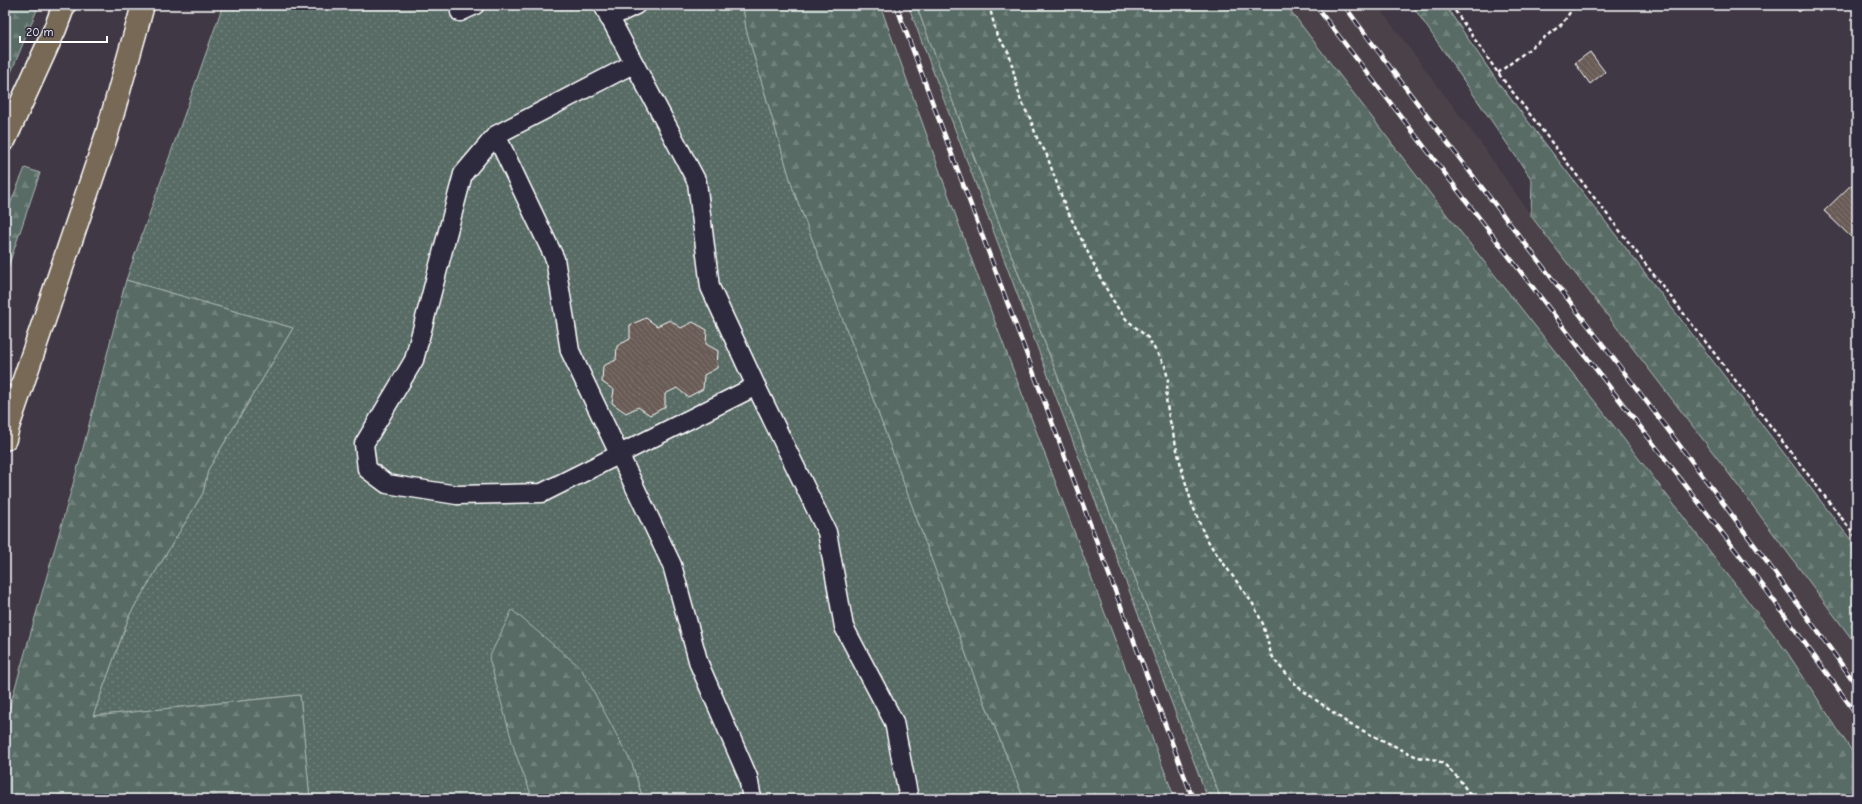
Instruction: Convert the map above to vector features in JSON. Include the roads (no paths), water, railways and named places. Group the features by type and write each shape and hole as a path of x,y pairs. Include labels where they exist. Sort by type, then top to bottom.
{"highway":[{"path":"5,140 55,29 64,5"},
{"path":"6,433 107,134 142,5"}],"lane":[{"path":"636,5 606,12 697,182 710,287 827,532 844,627 894,722 909,799"},
{"path":"634,64 496,136 463,174 414,360 364,444 367,469 387,484 457,495 542,493 756,386"},
{"path":"496,136 555,259 570,351 672,565 700,664 748,777 752,799"}],"railway":[{"path":"896,5 1193,799"},
{"path":"1315,5 1767,591 1857,715"},
{"path":"1344,5 1423,111 1709,484 1857,686"}]}
